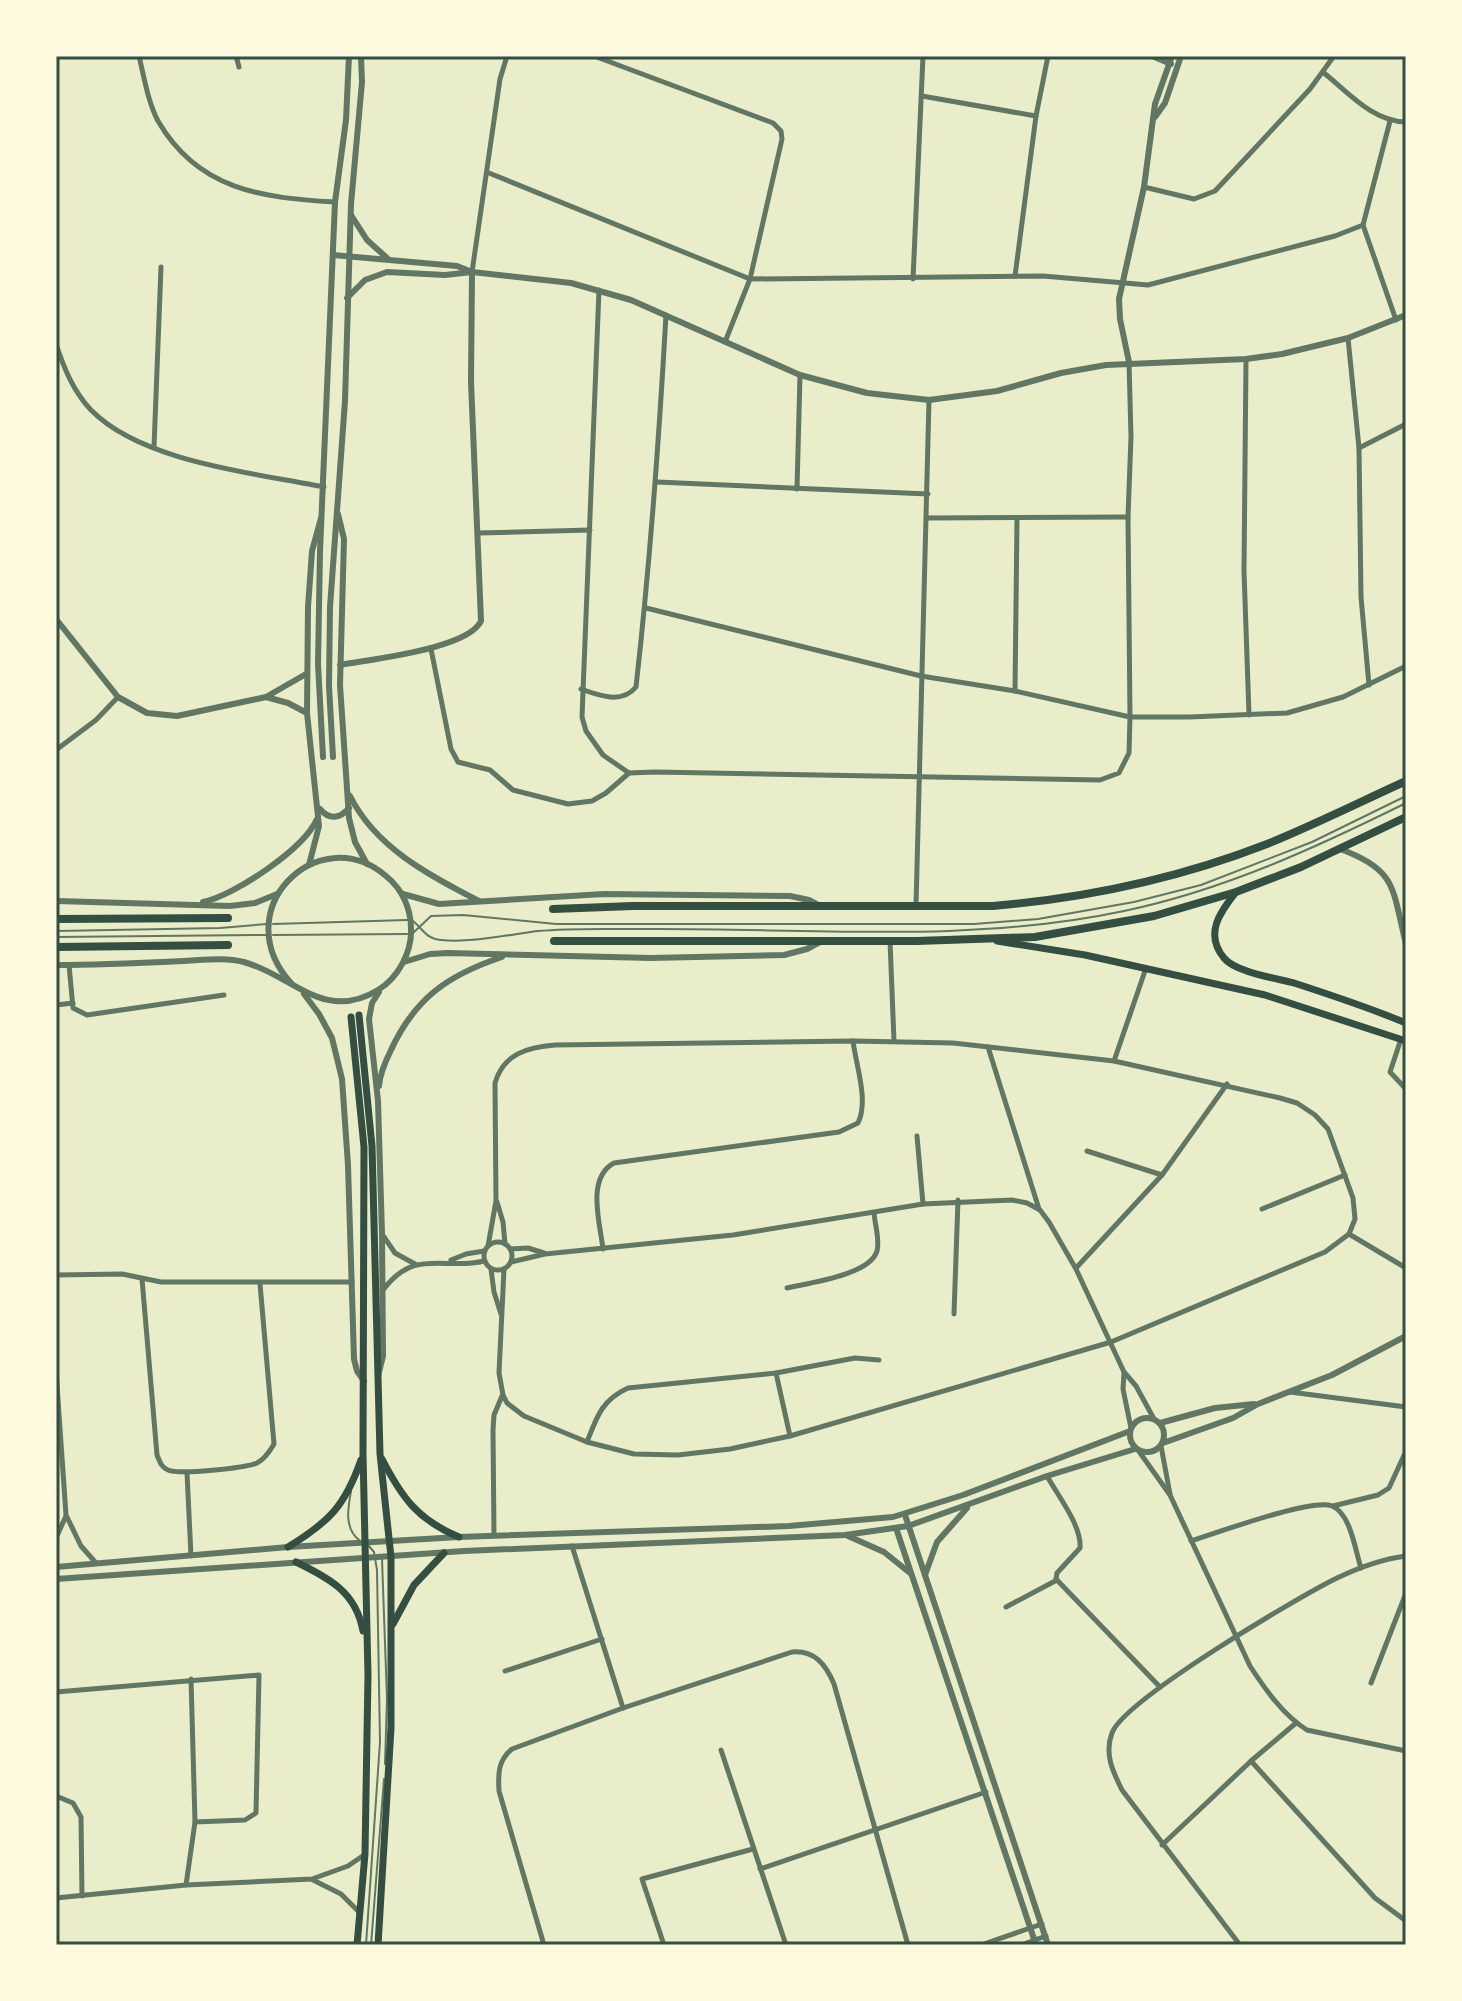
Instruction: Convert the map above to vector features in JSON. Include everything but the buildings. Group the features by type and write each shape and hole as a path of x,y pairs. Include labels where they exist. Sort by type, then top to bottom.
{"highway":[{"path":"553,909 633,906 916,907 1030,903 1151,880 1266,844 1406,781"},
{"path":"554,941 890,941 1035,937 1154,916 1236,892 1340,849 1406,817"},
{"path":"56,919 228,918"},
{"path":"56,947 228,945"}],"main road":[{"path":"1236,892 1217,915 1214,926 1214,937 1223,958 1231,966 1404,1020"},
{"path":"995,940 1146,968 1288,1000 1404,1040"},
{"path":"1288,1000 1294,984"},
{"path":"357,1945 365,1854 367,1650 376,1556 366,1544 363,1454 364,1147 355,1016 372,1146 376,1379 391,1557 391,1728 378,1945"},
{"path":"288,1547 321,1526 341,1505 353,1486 363,1454"},
{"path":"380,1454 412,1508 436,1528 459,1537"},
{"path":"391,1630 414,1585 444,1553"},
{"path":"296,1562 336,1583 343,1590 361,1621 367,1650"}],"street":[{"path":"139,56 158,120 180,150 196,165 246,192 335,202"},
{"path":"236,56 239,67"},
{"path":"323,757 318,664 323,515 335,202 346,120 349,56"},
{"path":"333,757 329,663 345,401 348,256 362,82 361,56"},
{"path":"340,665 431,649 471,634 481,621 471,382 472,272 489,173 500,79 507,56"},
{"path":"594,56 773,123 781,131 782,139 750,279 725,342"},
{"path":"913,279 923,56"},
{"path":"1015,276 1036,116 1048,56"},
{"path":"599,289 581,689 586,731 603,755 629,773 1111,778 1125,765 1129,753 1130,717 1128,517 1131,437 1129,362 1120,319 1122,282 1144,187 1155,117 1163,107 1176,59 1152,56"},
{"path":"1144,187 1194,199 1209,195 1324,73 1334,56"},
{"path":"1324,73 1377,116 1406,122"},
{"path":"922,96 1036,116"},
{"path":"1390,121 1363,225 1396,320"},
{"path":"489,173 750,279 1015,276 1148,285 1335,236 1363,225"},
{"path":"351,215 367,240 390,260"},
{"path":"333,255 457,266 472,272"},
{"path":"154,447 161,267"},
{"path":"347,298 365,280 387,272 445,275 472,272 599,289 666,314 800,375 867,393 929,400 997,391 1061,373 1129,362 1246,359 1282,354 1348,338 1406,315"},
{"path":"581,689 618,698 636,687 657,482 666,314"},
{"path":"1348,338 1359,448 1361,597 1369,685"},
{"path":"56,344 75,389 90,409 131,438 195,461 325,487"},
{"path":"1246,359 1244,571 1249,715"},
{"path":"797,489 800,375"},
{"path":"916,907 929,400"},
{"path":"1359,448 1406,424"},
{"path":"657,482 928,494"},
{"path":"336,511 344,539 340,665 349,808 353,837 367,864"},
{"path":"309,865 318,837 319,805 307,713 306,674 312,551 317,526 323,515"},
{"path":"928,518 1128,517"},
{"path":"1015,691 1017,519"},
{"path":"479,533 590,530"},
{"path":"646,608 921,676 1015,691 1130,717 1287,713 1315,706 1369,685 1406,666"},
{"path":"56,619 118,697 133,707 162,716 193,714 266,697 306,674"},
{"path":"431,649 451,749 458,762 490,770 513,790 568,804 592,801 629,773"},
{"path":"56,750 96,720 118,697"},
{"path":"266,697 288,703 307,713"},
{"path":"348,791 363,818 386,843 433,876 479,901"},
{"path":"319,805 326,815 333,817 349,808"},
{"path":"195,904 224,896 243,886 301,842 319,816"},
{"path":"1340,849 1367,859 1385,874 1406,944"},
{"path":"292,984 275,962 268,935 277,894 286,882 309,865 338,858 367,864 393,881 402,894 411,934 404,962 372,1003 369,1019 378,1101 382,1234 383,1362 376,1379"},
{"path":"56,901 242,905 277,894"},
{"path":"402,894 434,903 604,894 790,896 809,900 824,908"},
{"path":"404,962 436,953 651,958 784,955 807,949 821,941"},
{"path":"890,941 894,1041"},
{"path":"378,1101 380,1077 409,1017 441,985 460,973 506,955"},
{"path":"56,965 241,961 258,966 301,991 326,1026 340,1065 348,1165 354,1359 364,1381"},
{"path":"69,965 76,1011 94,1016 224,995"},
{"path":"1114,1061 1146,968"},
{"path":"301,991 328,1001 341,1002 355,1000 381,989"},
{"path":"56,1005 73,1003"},
{"path":"1404,1040 1390,1072 1406,1089"},
{"path":"603,1249 598,1182 604,1168 614,1163 839,1132 858,1123 863,1113 853,1041"},
{"path":"484,1261 496,1201 495,1083 499,1071 520,1052 535,1046 555,1045 894,1041 988,1047 1114,1061 1227,1084 1297,1103 1315,1115 1328,1129 1345,1175 1355,1219 1349,1234 1312,1259 1111,1342 790,1436 730,1449 678,1455 634,1454 587,1442 524,1416 507,1403 503,1395 499,1373 501,1315 504,1269 511,1262 545,1254 733,1235 958,1200 1012,1200 1040,1210"},
{"path":"988,1047 1040,1210 1076,1269 1124,1372 1163,1429 1162,1444 1170,1495"},
{"path":"1076,1269 1162,1175 1227,1084"},
{"path":"917,1136 923,1204"},
{"path":"1087,1151 1162,1175"},
{"path":"1262,1209 1345,1175"},
{"path":"954,1314 958,1200"},
{"path":"496,1201 503,1222 505,1244"},
{"path":"787,1288 848,1273 869,1263 878,1246 874,1213"},
{"path":"382,1234 395,1253 416,1265"},
{"path":"1349,1234 1404,1264"},
{"path":"383,1290 396,1277 416,1265 449,1261 486,1249 496,1242 510,1249 511,1262"},
{"path":"510,1249 528,1248 545,1254"},
{"path":"449,1261 467,1264 484,1261"},
{"path":"484,1261 491,1269 501,1315"},
{"path":"491,1269 504,1269"},
{"path":"56,1275 122,1274 161,1282 352,1282"},
{"path":"142,1279 157,1455 161,1465 170,1471 187,1473 258,1462 274,1444 260,1284"},
{"path":"56,1579 376,1556 845,1535 908,1526 1047,1476 1137,1450 1148,1453 1162,1444 1221,1423 1258,1404 1332,1375 1406,1336"},
{"path":"587,1442 599,1410 607,1400 628,1388 776,1373 855,1358 879,1360"},
{"path":"1406,1358 1406,1388"},
{"path":"56,1371 58,1440 66,1515 81,1546 96,1563"},
{"path":"1124,1372 1123,1389 1130,1441 1170,1495 1263,1687 1296,1723 1319,1734 1406,1751"},
{"path":"776,1373 790,1436"},
{"path":"1289,1392 1406,1407"},
{"path":"494,1537 493,1430 494,1415 503,1395"},
{"path":"56,1567 288,1547 388,1545 459,1537 789,1526 893,1517 1130,1430 1141,1419 1157,1421 1215,1408 1258,1404"},
{"path":"1191,1541 1309,1505 1332,1506 1378,1495 1389,1488 1406,1451"},
{"path":"187,1473 191,1556"},
{"path":"1047,1476 1081,1543 1056,1574 1057,1580 1160,1687"},
{"path":"924,1578 937,1542 969,1506"},
{"path":"1332,1506 1347,1524 1361,1568"},
{"path":"56,1538 66,1515"},
{"path":"905,1515 1048,1945"},
{"path":"893,1517 1035,1942"},
{"path":"845,1535 884,1552 912,1575"},
{"path":"572,1546 623,1708"},
{"path":"1240,1945 1122,1790 1111,1767 1108,1749 1112,1733 1119,1720 1133,1706 1237,1637 1334,1579 1406,1556"},
{"path":"1006,1607 1057,1580"},
{"path":"1371,1683 1406,1593"},
{"path":"505,1671 602,1639"},
{"path":"544,1945 499,1791 498,1774 503,1756 512,1749 623,1708 792,1652 812,1654 829,1672 834,1684 908,1945"},
{"path":"56,1692 259,1675 256,1813 245,1820 195,1822"},
{"path":"186,1885 195,1822 191,1679"},
{"path":"1162,1845 1296,1723"},
{"path":"721,1750 786,1945"},
{"path":"1251,1761 1375,1898 1406,1921"},
{"path":"760,1869 986,1792"},
{"path":"56,1796 73,1803 81,1817 82,1896"},
{"path":"664,1945 642,1879 753,1849"},
{"path":"56,1898 186,1885 312,1879 348,1866 365,1854"},
{"path":"312,1879 341,1894 360,1913"},
{"path":"981,1945 1042,1924"},
{"path":"1021,1945 1046,1936"}],"lane":[{"path":"56,937 411,934 431,916 449,915 556,924 974,924 1038,919 1134,902 1201,885 1312,842 1406,796"},
{"path":"56,931 220,928 410,919 432,939 456,940 553,930 928,931 1061,922 1149,906 1236,879 1328,842 1406,803"},
{"path":"353,1486 349,1526 354,1537 366,1544"},
{"path":"366,1945 380,1742 376,1556"},
{"path":"371,1945 387,1729 376,1556"}]}
